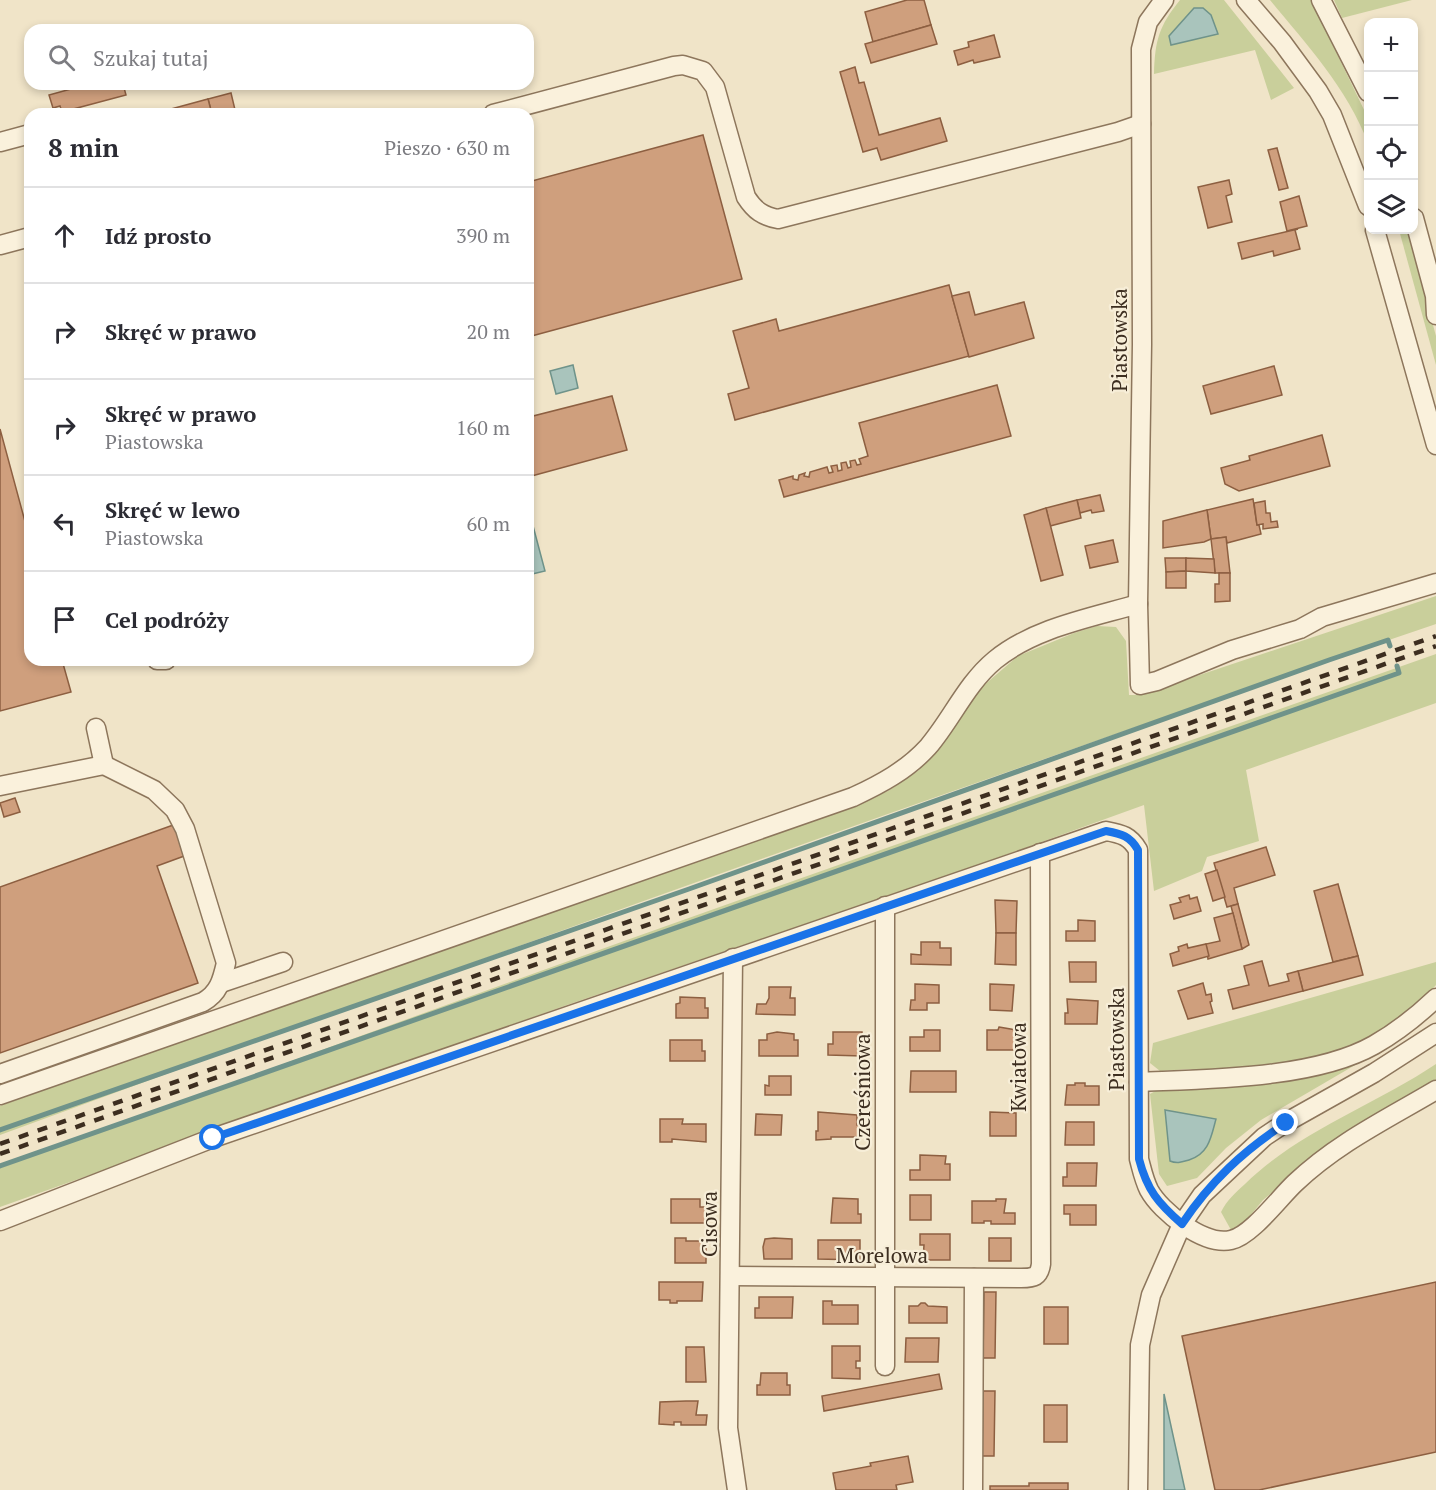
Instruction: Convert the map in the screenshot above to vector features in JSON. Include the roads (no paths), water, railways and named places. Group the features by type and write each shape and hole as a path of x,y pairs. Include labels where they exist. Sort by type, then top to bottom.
{"street":[{"name":"Piastowska","path":"1164,0 1148,22 1142,40 1142,344 1138,604 1140,685 1157,681 1232,650 1300,629 1323,617 1436,583"},
{"path":"1246,0 1304,71 1323,99 1332,115 1364,196"},
{"path":"1320,0 1364,84"},
{"path":"516,108 674,66 694,67 703,71 715,87 746,198 753,209 765,216 778,219 1118,132 1141,124"},
{"path":"0,142 24,136"},
{"path":"1376,234 1436,445"},
{"path":"1418,234 1435,296 1436,315"},
{"path":"0,245 24,240"},
{"path":"0,1095 860,793 893,777 912,762 928,746 975,681 994,661 1016,645 1039,634 1138,604"},
{"path":"96,728 105,765"},
{"path":"0,786 105,765 153,790 175,810 185,829 226,963 221,984 213,996 202,1002 0,1074"},
{"name":"Piastowska","path":"1040,853 1106,831 1124,834 1133,841 1138,850 1139,1159 1150,1191 1161,1206 1182,1224 1221,1242 1242,1237 1294,1183 1323,1157 1353,1137 1436,1090"},
{"path":"0,1221 213,1138 1040,853"},
{"name":"Kwiatowa","path":"1033,1278 1040,1271 1041,1264 1040,853"},
{"name":"Czereśniowa","path":"885,906 885,1366"},
{"name":"Cisowa","path":"734,958 728,1428 737,1490"},
{"path":"221,984 283,962"},
{"path":"1139,1082 1276,1073 1327,1062 1372,1046 1413,1020 1436,998"},
{"path":"1138,1490 1140,1345 1151,1295 1182,1224 1202,1195 1264,1137 1374,1073 1436,1033"},
{"name":"Morelowa","path":"731,1276 1033,1278"},
{"path":"973,1490 974,1278"}],"water":[{"path":"1194,8 1203,8 1211,15 1218,34 1171,45 1169,36"},
{"path":"573,365 578,388 556,394 550,371"},
{"path":"534,530 545,571 534,574"},
{"path":"1165,1110 1216,1119 1208,1144 1201,1154 1182,1162 1170,1161"},
{"path":"1164,1394 1185,1490 1164,1490"}],"waterway":[{"path":"0,1130 689,889 1329,660 1388,640 1390,646"},
{"path":"0,1166 1399,673 1397,666"}],"railway":[{"path":"0,1144 1436,636"},
{"path":"0,1154 1436,646"}]}
